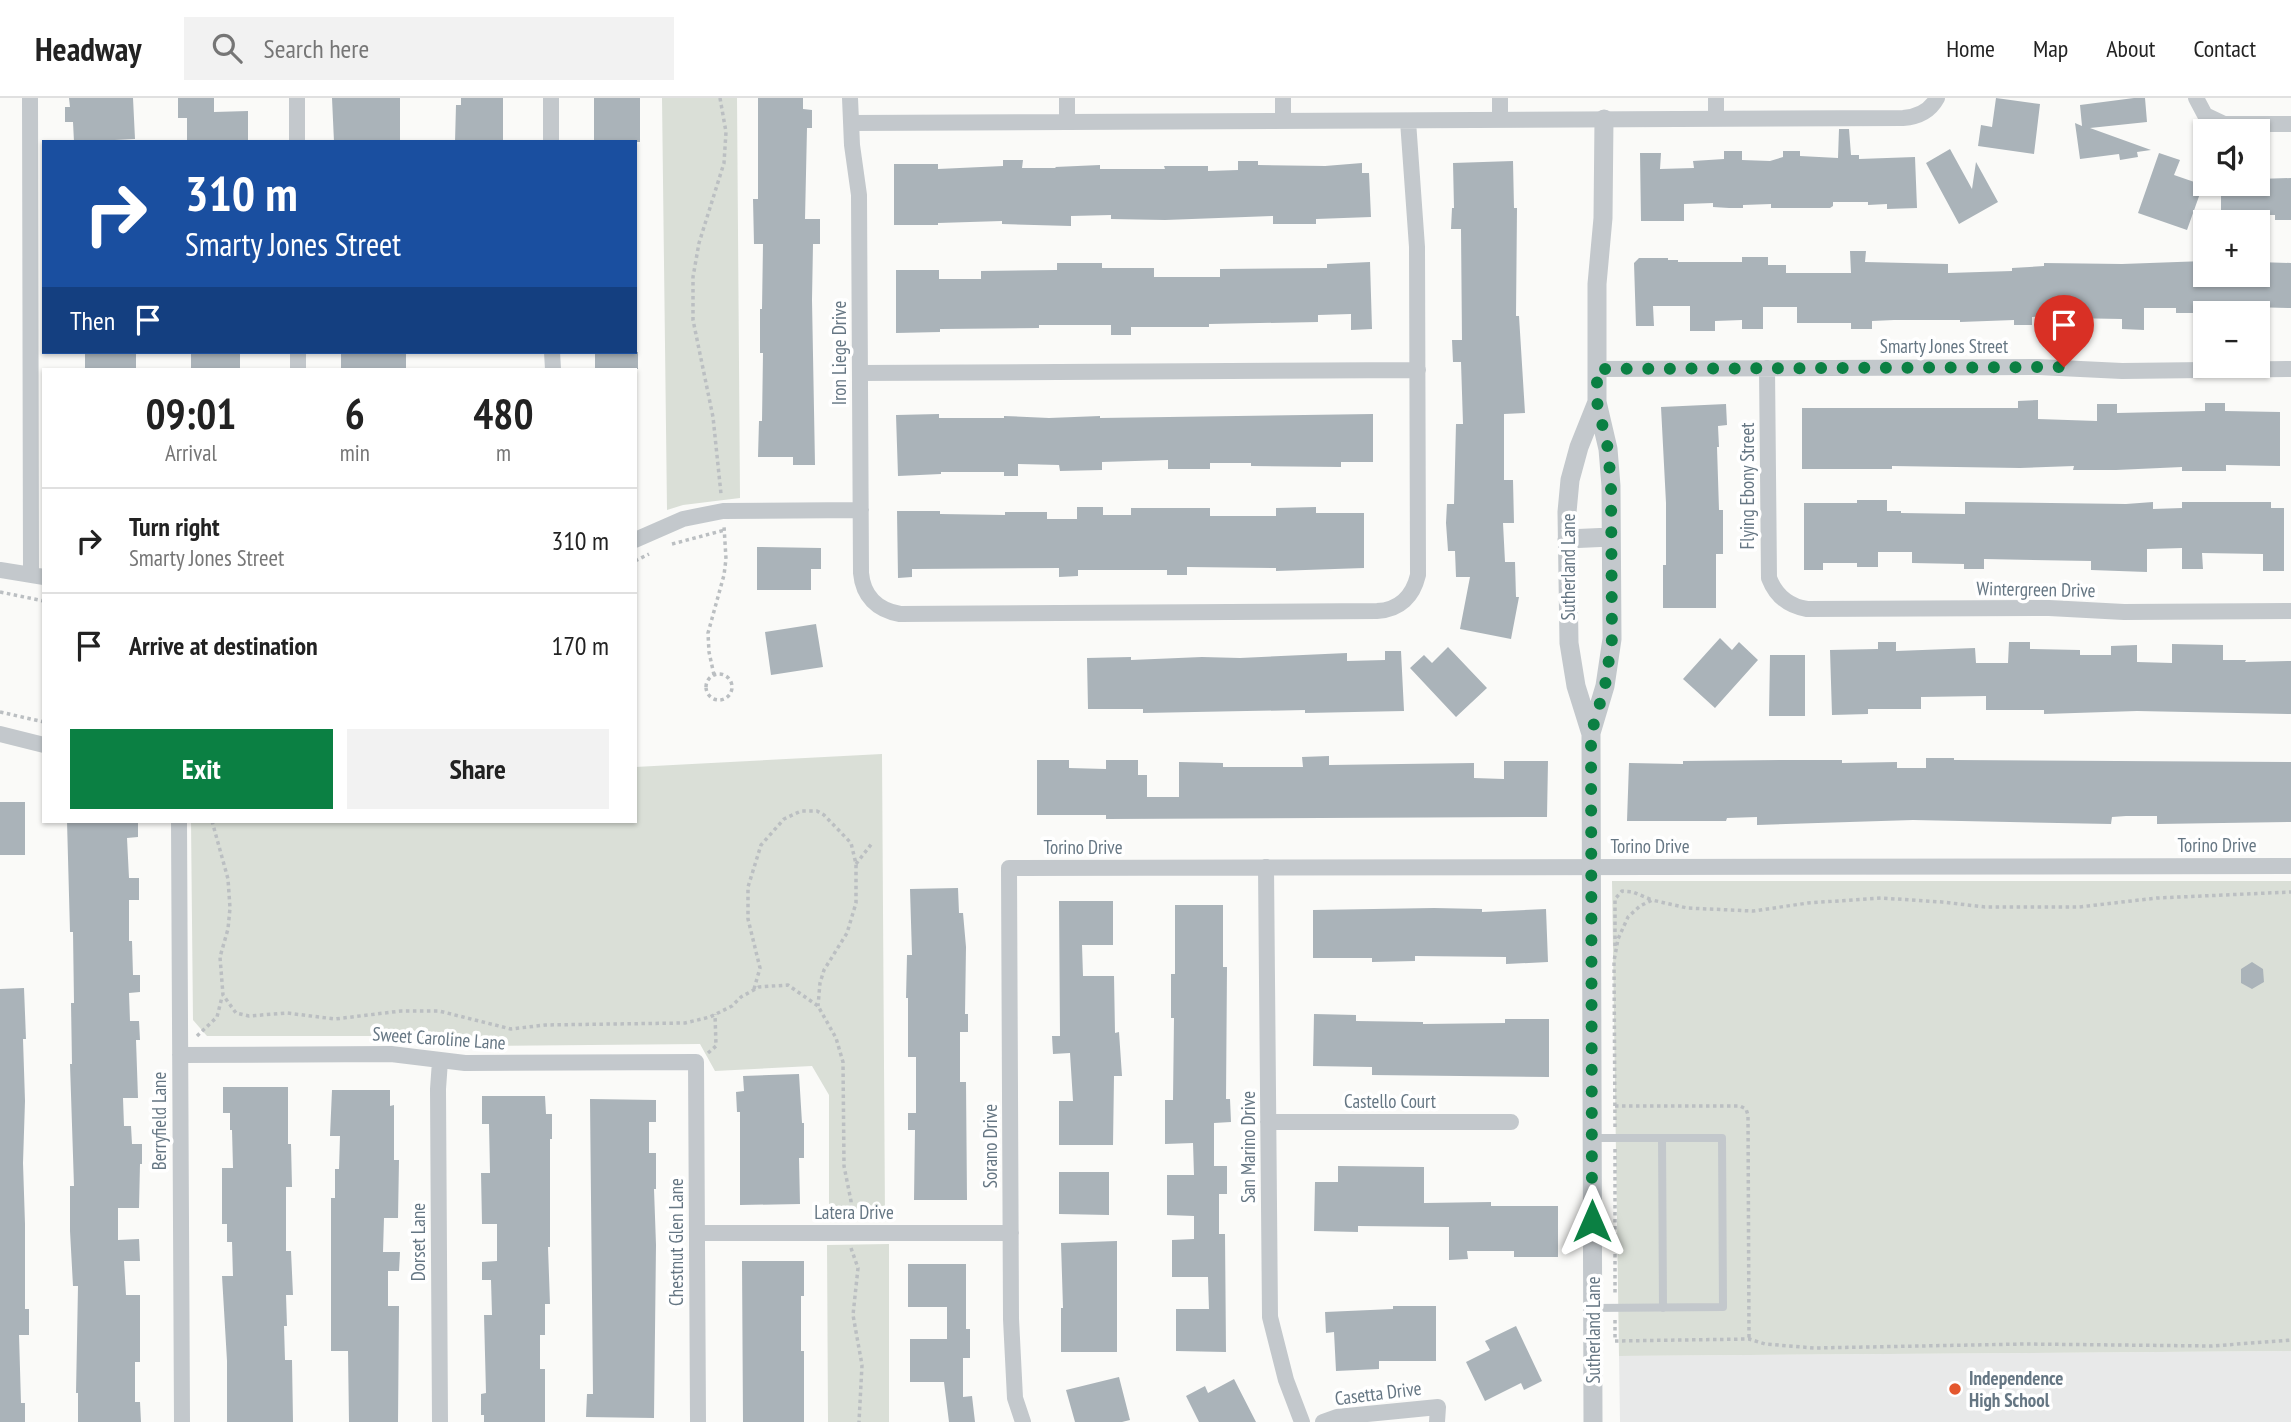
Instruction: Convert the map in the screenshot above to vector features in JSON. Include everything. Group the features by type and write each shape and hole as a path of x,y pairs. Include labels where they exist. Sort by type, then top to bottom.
{"street":[{"path":"0,570 37,576 30,98"},
{"path":"297,98 298,140"},
{"path":"551,98 551,140"},
{"name":"Iron Liege Drive","path":"850,98 850,123 859,195 862,580 866,592 875,604 886,610 900,614 1377,611 1394,608 1412,593 1418,575 1418,370"},
{"path":"1067,98 1067,122"},
{"path":"1283,98 1283,121"},
{"path":"1500,98 1500,120"},
{"path":"1716,98 1716,119"},
{"path":"850,123 1908,118 1925,111 1935,102"},
{"path":"2200,106 2216,122 2230,125 2291,124"},
{"name":"Sutherland Lane","path":"1593,1422 1591,734 1605,686 1610,656 1611,486 1608,449 1597,402 1597,284 1604,195 1604,120"},
{"path":"860,373 1418,370 1417,247 1408,121"},
{"name":"Flying Ebony Street","path":"1767,368 1768,568 1773,587 1782,599"},
{"name":"Smarty Jones Street","path":"1597,369 2291,369"},
{"name":"Sutherland Lane","path":"1591,734 1576,686 1569,643 1567,539 1570,481 1578,447 1597,402"},
{"path":"637,539 683,519 723,511 861,510"},
{"path":"1567,539 1611,537"},
{"name":"Wintergreen Drive","path":"1782,599 1795,607 1807,609 2291,611"},
{"path":"0,734 42,744"},
{"name":"Berryfield Lane","path":"179,823 181,1422"},
{"name":"Torino Drive","path":"1009,868 2291,866"},
{"name":"San Marino Drive","path":"1266,867 1270,1317 1286,1380 1302,1422"},
{"name":"Sorano Drive","path":"1009,868 1011,1319 1016,1398 1023,1422"},
{"name":"Sweet Caroline Lane","path":"180,1055 391,1054 465,1063 696,1062"},
{"name":"Dorset Lane","path":"440,1061 440,1422"},
{"name":"Chestnut Glen Lane","path":"696,1062 698,1422"},
{"name":"Castello Court","path":"1268,1122 1511,1122"},
{"name":"Latera Drive","path":"697,1233 1011,1233"},
{"name":"Casetta Drive","path":"1323,1422 1337,1417 1437,1415"}],"lane":[{"path":"1592,1138 1722,1138 1723,1294 1723,1307 1593,1308"},
{"path":"1662,1138 1663,1308"}],"path":[{"path":"714,675 708,633 724,575 725,530 713,418 693,320 693,277 699,243 724,163 726,132 720,98"},
{"path":"666,545 725,530"},
{"path":"637,560 656,551"},
{"path":"0,592 42,601"},
{"path":"714,675 727,676 732,681 732,693 724,700 713,699 706,690 709,679 714,675"},
{"path":"0,712 42,722"},
{"path":"754,989 760,961 748,919 748,887 761,845 784,819 801,811 817,811 851,843 856,864 856,903 847,933 824,970 818,1006"},
{"path":"180,1055 216,1017 223,995 220,957 228,929 230,899 228,879 213,823"},
{"path":"856,864 873,842"},
{"path":"2291,892 2157,898 2079,907 1985,907 1881,898 1808,903 1753,911 1686,908 1622,891 1615,900 1615,1341 1749,1339 1765,1344 1868,1349 2025,1344 2212,1346 2291,1340"},
{"path":"1615,961 1618,939 1628,917 1652,900"},
{"path":"223,995 236,1013 249,1016 287,1013 335,1019 401,1011 439,1011 511,1029 545,1025 685,1023 732,1006 741,996 759,986 788,985 818,1006 836,1038 843,1062 844,1166 851,1201 852,1251 858,1268 853,1315 862,1364 859,1422"},
{"path":"696,1062 716,1046 715,1014"}],"shaded area":[{"path":"662,98 737,98 740,498 683,505 667,510"},
{"path":"882,754 885,1219 829,1216 829,1095 812,1066 715,1071 700,1044 465,1046 412,1036 207,1036 193,1020 191,823 637,823 637,767"},
{"path":"1612,881 2291,881 2291,1351 1619,1356"},
{"path":"889,1244 889,1422 828,1422 827,1245"},
{"name":"Independence High School","path":"2291,1351 2291,1422 1620,1422 1619,1356"}],"building":[{"path":"69,98 133,98 135,139 74,140 73,122 65,122 65,107 70,107"},
{"path":"178,98 214,98 214,112 248,111 248,140 187,140 187,118 178,118"},
{"path":"332,98 400,98 400,140 334,140"},
{"path":"461,98 503,98 503,140 455,140 456,105 461,105"},
{"path":"594,98 640,98 640,142 594,140"},
{"path":"758,98 803,98 803,109 812,110 812,128 807,128 805,219 820,219 820,244 813,244 815,465 793,465 793,457 758,457 759,421 762,421 763,353 760,353 760,309 763,244 754,244 753,199 758,199"},
{"path":"1996,98 2040,104 2034,154 1978,146 1981,125 1992,127"},
{"path":"2145,98 2147,122 2090,128 2151,150 2137,152 2138,157 2120,160 2119,154 2080,159 2075,123 2082,126 2080,105"},
{"path":"1839,129 1849,129 1851,155 1859,155 1859,159 1915,157 1917,208 1887,209 1887,204 1868,205 1868,202 1833,202 1830,208 1771,208 1771,204 1729,208 1713,207 1713,203 1684,204 1684,221 1641,221 1640,153 1661,153 1660,169 1694,168 1693,161 1724,159 1724,151 1742,151 1742,160 1770,161 1783,157 1783,151 1800,151 1800,156 1838,158"},
{"path":"1950,149 1972,189 1976,162 1998,202 1959,224 1926,163"},
{"path":"2159,153 2180,160 2174,175 2193,182 2193,196 2199,196 2187,230 2138,213"},
{"path":"1003,160 1023,160 1022,168 1100,165 1100,169 1165,169 1164,166 1208,166 1208,171 1238,170 1238,161 1258,161 1258,165 1325,166 1362,163 1362,173 1369,173 1371,217 1316,219 1316,224 1273,224 1273,216 1165,220 1111,219 1111,215 1071,216 1071,226 1002,224 1002,221 894,225 894,164 938,164 938,169 1003,166"},
{"path":"1513,161 1514,208 1517,208 1516,316 1519,316 1525,413 1504,414 1504,480 1513,480 1514,523 1503,523 1505,562 1515,562 1516,597 1519,597 1511,639 1460,629 1470,577 1456,577 1455,551 1448,551 1446,523 1447,504 1454,504 1456,424 1463,424 1461,362 1453,362 1452,340 1462,340 1461,229 1451,229 1454,208 1453,163"},
{"path":"2291,178 2291,220 2275,220 2275,215 2270,215 2270,210 2221,210 2221,196 2270,196 2270,179"},
{"path":"1850,251 1866,251 1865,262 1948,264 1948,273 2012,271 2012,268 2044,266 2044,263 2193,261 2193,287 2270,287 2270,262 2291,263 2291,308 2270,307 2270,301 2193,301 2193,313 2176,313 2176,308 2144,308 2144,330 2122,329 2122,319 2067,318 2067,315 2032,317 2032,325 2014,325 2014,320 1894,320 1872,321 1872,329 1851,329 1851,323 1797,323 1797,307 1763,307 1763,329 1742,329 1742,320 1715,321 1715,331 1690,331 1690,306 1653,306 1654,326 1636,326 1634,263 1639,258 1668,258 1678,262 1742,262 1742,257 1768,257 1768,265 1786,265 1786,273 1851,273"},
{"path":"1370,262 1372,329 1351,330 1351,314 1318,315 1318,322 1131,327 1131,335 1111,335 1111,325 1039,325 1039,328 940,329 940,332 896,333 896,270 939,270 939,279 981,279 981,271 1057,270 1057,263 1102,263 1102,268 1154,268 1154,277 1220,277 1220,269 1327,268 1327,264"},
{"path":"638,352 638,369 595,368 595,354"},
{"path":"85,354 136,354 136,368 85,368"},
{"path":"191,354 240,354 240,368 191,368"},
{"path":"341,354 406,354 406,368 341,368"},
{"path":"2038,400 2038,419 2097,421 2097,404 2117,404 2117,413 2205,411 2205,403 2225,403 2225,411 2280,412 2280,466 2226,465 2226,471 2182,471 2182,467 2073,470 2074,466 1802,469 1802,408 2018,408 2018,401"},
{"path":"1726,404 1727,425 1718,426 1719,510 1723,510 1723,554 1716,554 1716,608 1663,608 1666,503 1661,407"},
{"path":"939,414 939,418 1100,418 1373,414 1373,462 1341,462 1341,467 1210,463 1210,469 1168,469 1168,460 1102,462 1102,470 1060,471 1059,465 1018,464 1018,476 1004,476 1004,472 941,472 898,476 896,415"},
{"path":"1857,500 1887,500 1887,511 1901,513 1965,514 1965,502 2153,502 2153,509 2182,508 2182,502 2271,502 2271,508 2284,508 2284,571 2263,571 2263,554 2202,553 2203,569 2182,569 2182,548 2147,549 2147,572 2091,570 2091,561 1984,559 1984,569 1964,569 1964,564 1912,563 1912,552 1878,552 1878,567 1857,567 1857,563 1823,563 1823,570 1804,570 1804,503 1857,503"},
{"path":"1077,507 1103,507 1103,515 1131,515 1131,508 1210,508 1210,516 1276,516 1276,508 1316,507 1316,513 1364,513 1364,568 1276,571 1276,568 1187,567 1187,575 1167,575 1167,570 1078,570 1078,576 1059,577 1059,568 912,569 912,577 898,578 897,511 1005,515 1005,512 1047,512 1047,519 1077,519"},
{"path":"757,547 821,548 821,569 811,569 811,590 757,590"},
{"path":"816,624 823,667 771,675 765,632"},
{"path":"1720,638 1732,650 1739,642 1758,660 1715,708 1683,679"},
{"path":"1878,642 1896,642 1896,651 1975,648 1976,663 2008,663 2009,642 2030,642 2030,649 2080,650 2080,655 2111,655 2111,646 2137,645 2137,662 2172,663 2172,644 2223,645 2223,660 2291,661 2291,714 2137,711 2044,714 2044,710 1986,710 1986,696 1921,697 1921,709 1868,709 1868,714 1832,715 1830,650 1878,649"},
{"path":"1448,647 1487,688 1456,717 1410,668 1424,655 1432,663"},
{"path":"1385,651 1401,651 1404,711 1143,713 1143,709 1088,709 1087,658 1240,658 1347,653 1347,661 1385,660"},
{"path":"1770,655 1805,655 1805,716 1769,716"},
{"path":"1329,756 1329,765 1474,763 1474,778 1504,779 1504,761 1548,761 1547,817 1106,819 1106,815 1037,815 1037,760 1069,760 1069,768 1106,769 1106,760 1138,760 1138,775 1147,775 1147,797 1179,797 1179,762 1223,763 1223,767 1303,767 1302,757"},
{"path":"1926,758 2291,762 2291,822 2157,824 2157,816 2112,817 2111,824 1913,820 1757,825 1757,817 1727,818 1726,821 1627,821 1629,763 1842,760 1842,763 1897,762 1897,768 1926,768"},
{"path":"0,802 25,802 25,855 0,855"},
{"path":"67,823 138,823 138,837 127,838 129,878 139,878 139,900 129,900 129,941 132,941 133,975 140,975 140,992 129,993 130,1021 139,1021 140,1040 136,1040 138,1098 123,1098 124,1126 131,1126 132,1144 142,1144 142,1164 139,1208 118,1208 118,1240 139,1239 140,1261 124,1261 126,1295 140,1295 140,1362 135,1362 135,1402 140,1402 141,1422 78,1422 78,1286 73,1286 70,1231 70,1186 74,1186 70,1064 71,1003 74,1003 73,932 70,932"},
{"path":"958,888 959,913 963,913 966,947 965,1014 968,1014 968,1032 960,1032 960,1082 966,1082 967,1200 914,1200 915,1130 908,1130 908,1113 916,1113 916,1057 908,1057 906,998 907,955 912,955 910,889"},
{"path":"1059,901 1113,901 1113,945 1082,945 1083,976 1114,976 1115,1033 1119,1032 1122,1076 1114,1076 1113,1145 1059,1145 1059,1101 1073,1101 1070,1053 1053,1054 1052,1036 1060,1036"},
{"path":"1175,905 1223,905 1223,967 1227,967 1226,1099 1230,1099 1231,1122 1214,1123 1214,1166 1227,1166 1227,1194 1219,1194 1219,1234 1225,1234 1226,1352 1176,1351 1176,1309 1209,1309 1208,1277 1172,1277 1172,1240 1194,1239 1194,1216 1167,1215 1167,1175 1194,1175 1193,1143 1165,1144 1165,1100 1173,1100 1174,1018 1171,1018 1171,974 1175,974"},
{"path":"1482,909 1482,912 1546,909 1548,962 1506,964 1506,957 1415,956 1415,961 1372,962 1372,958 1313,958 1313,910"},
{"path":"2252,962 2263,969 2264,982 2252,989 2241,983 2241,969"},
{"path":"24,988 25,1309 29,1309 29,1335 19,1335 21,1403 25,1403 25,1422 0,1422 0,989"},
{"path":"1314,1014 1356,1015 1356,1021 1423,1024 1505,1023 1505,1019 1549,1019 1549,1077 1372,1075 1372,1067 1313,1066"},
{"path":"799,1074 804,1123 804,1158 799,1158 800,1204 740,1205 740,1112 737,1112 736,1092 744,1091 743,1076"},
{"path":"223,1087 288,1087 288,1144 291,1144 292,1187 286,1187 286,1251 291,1251 293,1295 286,1295 287,1326 284,1326 285,1360 292,1360 293,1422 227,1422 222,1276 233,1276 232,1242 227,1242 227,1224 222,1224 222,1168 233,1168 230,1113 223,1113"},
{"path":"332,1090 390,1090 390,1106 394,1105 394,1160 399,1160 398,1218 384,1218 383,1252 400,1252 399,1271 388,1271 388,1306 399,1306 398,1422 349,1422 348,1351 331,1351 331,1198 335,1198 335,1169 339,1169 340,1136 330,1136"},
{"path":"482,1096 545,1096 546,1114 552,1114 548,1247 550,1304 545,1304 545,1335 540,1335 540,1369 545,1369 545,1422 484,1422 484,1415 481,1415 481,1394 486,1393 484,1315 492,1315 491,1280 482,1280 482,1262 497,1261 497,1224 482,1224 481,1173 490,1173 489,1124 482,1124"},
{"path":"590,1099 656,1100 656,1122 649,1122 649,1153 656,1153 654,1418 586,1417 587,1394 593,1394"},
{"path":"1338,1166 1424,1167 1424,1203 1491,1202 1491,1206 1558,1206 1558,1257 1514,1257 1514,1251 1467,1251 1468,1259 1449,1260 1449,1227 1358,1226 1358,1232 1314,1231 1315,1182 1338,1182"},
{"path":"1059,1172 1109,1172 1109,1215 1059,1214"},
{"path":"1117,1241 1117,1352 1061,1352 1061,1243"},
{"path":"742,1261 804,1261 801,1351 804,1351 804,1422 743,1422"},
{"path":"908,1264 966,1264 966,1329 970,1329 970,1358 963,1358 963,1397 972,1396 975,1422 949,1422 944,1382 910,1382 910,1339 947,1339 947,1307 908,1307"},
{"path":"1393,1306 1436,1306 1436,1361 1379,1361 1379,1369 1336,1371 1334,1332 1326,1333 1325,1312 1393,1309"},
{"path":"1516,1326 1542,1381 1524,1390 1521,1383 1485,1401 1466,1362 1490,1350 1485,1341"},
{"path":"1119,1377 1130,1420 1075,1422 1066,1390"},
{"path":"1234,1379 1256,1422 1199,1422 1186,1396 1205,1386 1208,1393"}],"place":[{"name":"Independence High School","path":"1955,1389"}],"route":[{"path":"1592,1221 1591,734 1605,686 1612,639 1611,486 1608,449 1597,402 1597,369 2064,367"}]}
